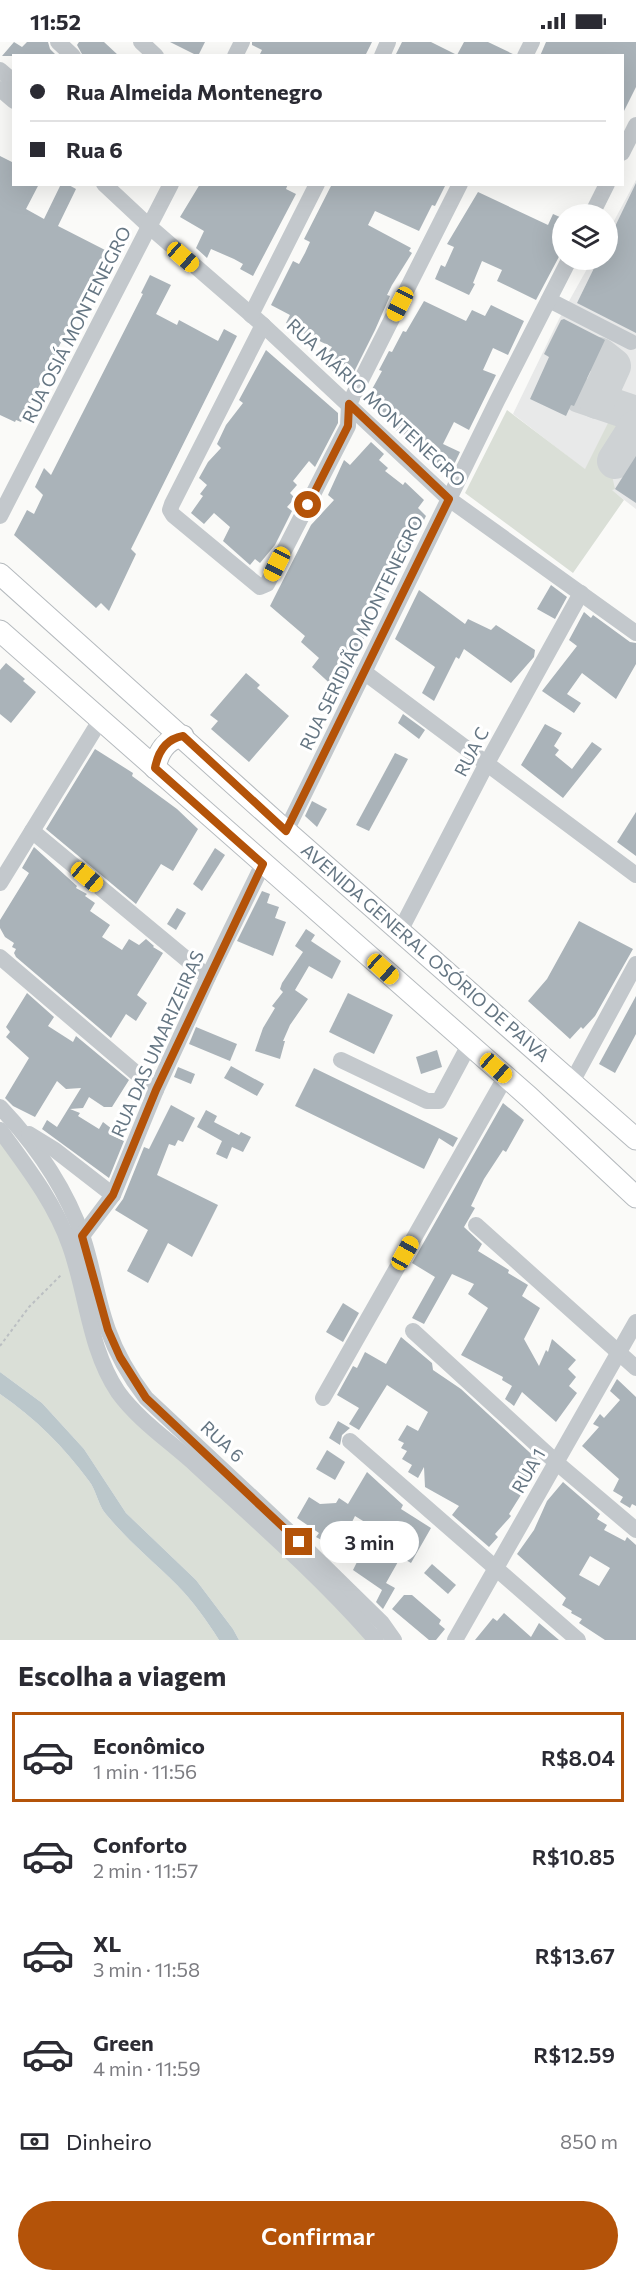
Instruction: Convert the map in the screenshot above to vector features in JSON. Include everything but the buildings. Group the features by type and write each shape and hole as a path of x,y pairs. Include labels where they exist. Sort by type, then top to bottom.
{"main road":[{"name":"AVENIDA GENERAL OSÓRIO DE PAIVA","path":"0,574 183,736 286,831 636,1139"},
{"path":"0,631 506,1076 636,1197"},
{"path":"155,768 157,758 166,744 183,736"}],"street":[{"path":"58,42 71,54"},
{"path":"141,42 154,54"},
{"path":"0,70 12,80"},
{"path":"0,89 12,99"},
{"path":"628,148 636,125"},
{"name":"RUA MÁRIO MONTENEGRO","path":"106,186 257,320 449,499 636,633"},
{"name":"RUA OSIÁ MONTENEGRO","path":"0,516 170,186"},
{"path":"316,186 171,510 173,515 257,586 262,587 267,584 348,426 349,404 459,186"},
{"path":"597,204 606,186"},
{"name":"RUA SERIDIÃO MONTENEGRO","path":"286,831 564,270"},
{"path":"549,300 631,342"},
{"name":"RUA C","path":"400,931 487,764 581,593"},
{"path":"364,672 636,875"},
{"path":"0,883 101,719"},
{"path":"32,831 208,977"},
{"name":"RUA DAS UMARIZEIRAS","path":"82,1236 113,1195 156,1090 263,864"},
{"path":"0,957 156,1090"},
{"path":"572,1082 636,964"},
{"path":"341,1060 427,1101 439,1101 469,1044"},
{"path":"323,1398 506,1076"},
{"path":"0,1107 21,1129 49,1168 70,1205 82,1236"},
{"path":"21,1129 55,1150 113,1195"},
{"path":"0,1130 47,1197 59,1220 75,1261 94,1337 116,1389 126,1403 303,1564 376,1640"},
{"path":"476,1225 636,1368"},
{"name":"RUA 6","path":"82,1236 108,1330 120,1357 146,1398 285,1528 382,1623 394,1640"},
{"name":"RUA 1","path":"455,1640 636,1322"},
{"path":"413,1331 557,1462 636,1530"},
{"path":"350,1441 578,1640"}],"path":[{"path":"0,1346 29,1307 75,1261"}],"shaded area":[{"path":"636,180 636,509 513,414 559,319 586,270 618,270 618,213"},
{"path":"507,410 585,469 608,423 604,419 622,415 634,421 609,462 615,489 612,490 624,500 573,573 465,493"},
{"path":"0,1130 47,1197 116,1389 376,1640 239,1640 196,1580 126,1513 84,1449 42,1403 0,1372"},
{"path":"0,1372 42,1403 84,1449 126,1513 196,1580 239,1640 219,1640 200,1611 183,1591 113,1523 91,1485 69,1456 37,1423 0,1394"},
{"path":"0,1394 37,1423 69,1456 91,1485 105,1513 113,1523 183,1591 200,1611 219,1640 0,1640"}],"taxiway":[{"path":"597,401 613,366 599,355"},
{"path":"580,395 636,414"},
{"path":"615,461 636,428"}],"route":[{"path":"299,1542 146,1398 132,1379 108,1330 82,1236 113,1195 156,1090 263,864 155,768 157,758 166,744 183,736 286,831 449,499 349,404 348,426 308,505"}]}
